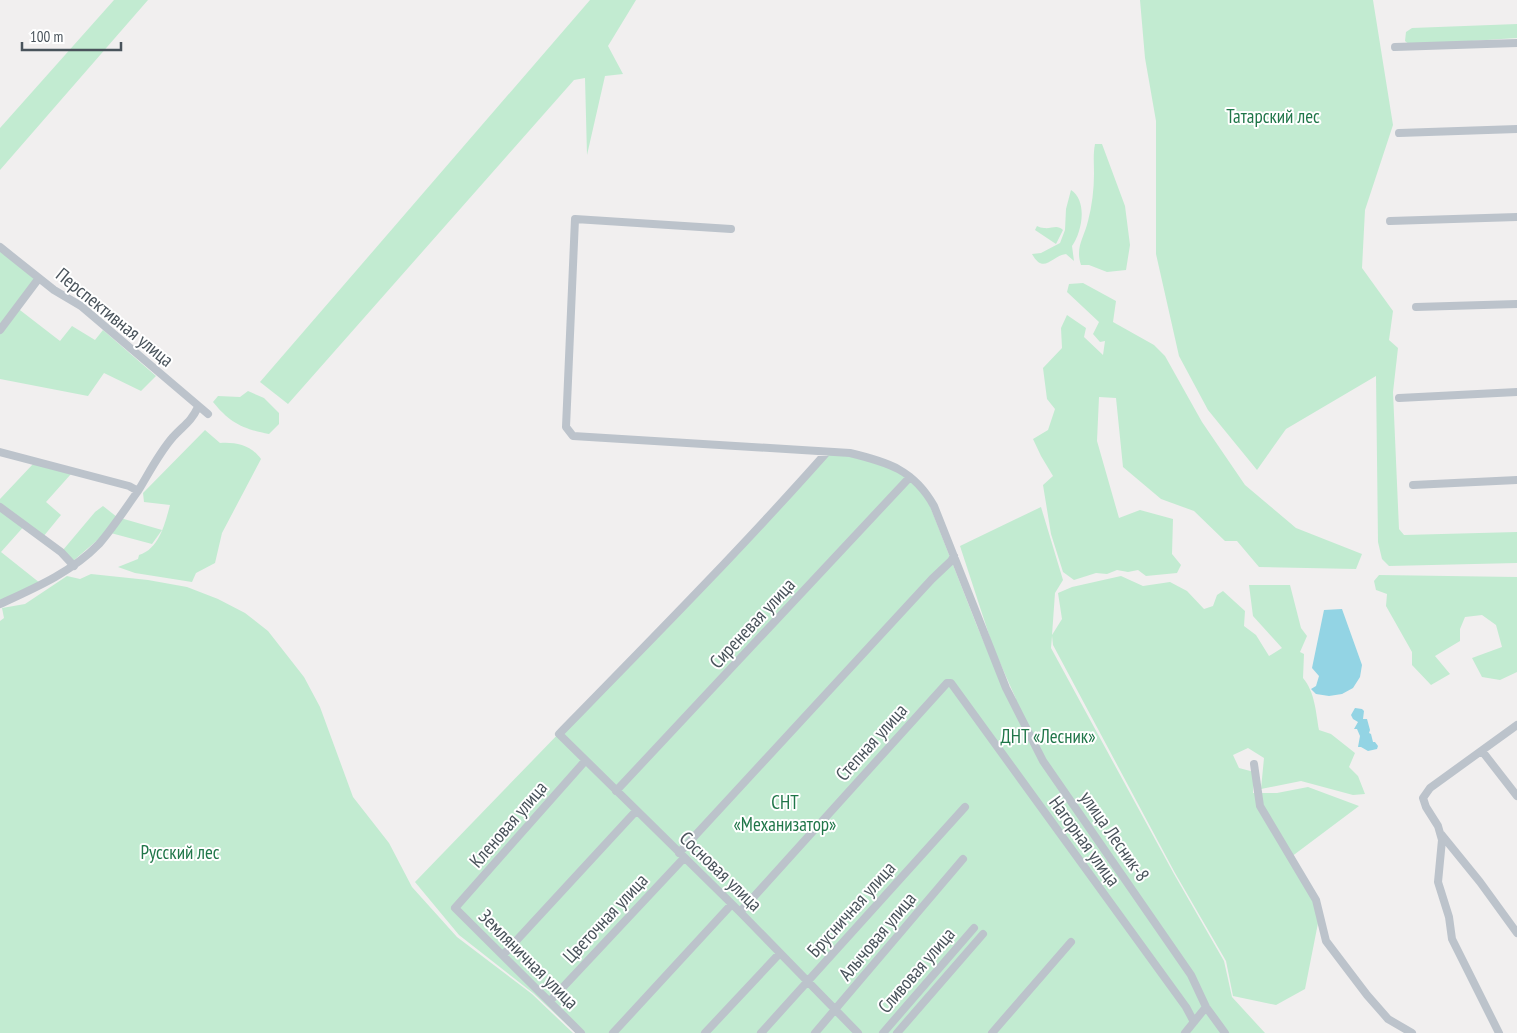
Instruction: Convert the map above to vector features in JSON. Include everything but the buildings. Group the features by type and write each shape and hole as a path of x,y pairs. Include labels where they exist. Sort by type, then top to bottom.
{"street":[{"path":"1395,47 1517,44"},
{"path":"1399,134 1517,129"},
{"path":"1390,222 1517,217"},
{"name":"улица Лесник-8","path":"731,230 575,219 566,427 573,436 850,453 892,466 910,477 926,493 934,506 1006,688 1042,760 1191,975 1206,1007 1225,1033"},
{"name":"Перспективная улица","path":"0,247 54,290 81,306 208,414"},
{"path":"0,330 39,278"},
{"path":"1416,307 1517,304"},
{"path":"1399,398 1517,392"},
{"path":"1,602 44,584 74,566 97,545 114,526 161,454 174,436 188,424 198,407"},
{"path":"0,452 129,486 138,491"},
{"name":"Сосновая улица","path":"827,452 793,491 559,734 740,912 858,1033"},
{"name":"Сиреневая улица","path":"616,791 910,477"},
{"path":"1413,485 1517,480"},
{"path":"0,507 61,552 74,566"},
{"name":"Цветочная улица","path":"550,1001 932,580 951,562 954,556"},
{"name":"Степная улица","path":"740,912 947,683"},
{"name":"Нагорная улица","path":"947,683 951,683 955,688 1186,1007 1194,1022"},
{"path":"1499,1033 1452,939 1438,882 1442,840 1438,826 1426,807 1423,798 1430,788 1517,725"},
{"path":"1482,751 1517,796"},
{"name":"Кленовая улица","path":"455,908 585,761"},
{"path":"1254,764 1260,806 1316,900 1326,941 1367,996 1388,1019 1412,1033"},
{"name":"Брусничная улица","path":"761,1033 964,807"},
{"path":"503,955 636,811"},
{"path":"1440,833 1480,882 1517,933"},
{"name":"Алычовая улица","path":"814,1033 836,1010 964,859"},
{"path":"613,1033 731,904"},
{"name":"Земляничная улица","path":"455,908 581,1033"},
{"name":"Сливовая улица","path":"882,1033 974,928"},
{"path":"897,1033 983,934"},
{"path":"992,1033 1071,942"},
{"path":"705,1033 780,953"},
{"path":"1185,1033 1206,1007"}],"green space":[{"path":"114,0 148,0 0,170 0,128"},
{"path":"590,0 636,0 608,46 623,74 605,76 587,155 585,78 574,80 288,404 260,382"},
{"name":"Татарский лес","path":"1140,0 1373,0 1393,125 1365,210 1362,268 1393,311 1389,340 1398,348 1393,392 1399,529 1404,535 1517,532 1517,563 1389,566 1382,559 1378,542 1376,376 1286,429 1257,470 1208,410 1179,356 1156,254 1156,121 1145,58"},
{"path":"1517,24 1517,38 1410,45 1405,41 1406,32 1412,28"},
{"path":"1095,144 1102,144 1125,206 1130,245 1126,270 1107,272 1089,265 1081,265 1079,259 1093,198"},
{"path":"1071,190 1080,201 1082,217 1076,240 1072,246 1074,261 1066,254 1048,263 1040,263 1032,254 1041,253 1060,243 1065,230 1066,209"},
{"path":"1037,226 1043,228 1059,227 1063,230 1056,244 1035,230"},
{"path":"0,250 36,279 16,307 60,341 72,326 95,340 103,330 156,376 141,391 104,373 88,396 0,379"},
{"path":"1083,283 1116,301 1113,322 1154,345 1165,356 1202,422 1245,485 1296,528 1362,554 1356,569 1259,567 1237,541 1225,541 1194,511 1161,499 1123,467 1116,398 1099,397 1097,441 1119,518 1140,510 1173,519 1172,554 1181,565 1177,573 1146,576 1138,570 1128,572 1117,570 1107,574 1096,573 1074,580 1063,572 1051,534 1043,485 1053,476 1033,439 1048,430 1055,409 1047,399 1043,368 1062,348 1061,328 1067,315 1086,328 1084,337 1103,355 1105,341 1100,342 1093,334 1099,322 1067,292 1069,284"},
{"path":"248,391 264,398 279,413 279,424 269,434 252,430 231,420 213,402 218,396 240,397"},
{"path":"205,430 220,443 243,445 253,450 261,459 222,533 215,563 196,573 192,582 135,573 118,567 138,559 139,555 146,552 156,542 163,528 170,505 144,502 143,493"},
{"name":"СНТ «Механизатор»","path":"828,455 857,455 898,471 915,483 928,501 977,626 1010,703 1016,699 993,647 960,546 1041,507 1063,580 1055,593 1052,635 1062,619 1058,593 1072,587 1121,576 1143,586 1170,582 1187,591 1204,609 1213,606 1217,595 1223,591 1245,611 1244,626 1256,635 1269,656 1282,648 1253,616 1249,585 1290,585 1301,628 1307,636 1300,652 1304,654 1303,678 1313,696 1319,730 1331,734 1355,753 1349,767 1358,776 1365,794 1353,795 1301,781 1261,789 1264,758 1248,748 1233,755 1239,768 1254,772 1253,793 1277,793 1308,787 1359,806 1291,857 1320,913 1305,989 1276,1005 1233,996 1226,961 1175,873 1053,645 1052,636 1051,648 1174,874 1224,961 1232,997 1265,1033 576,1033 533,993 459,935 415,882"},
{"path":"33,464 71,474 46,502 61,515 43,537 26,524 1,552 40,583 0,600 0,499"},
{"path":"103,506 117,517 162,530 152,544 107,532 73,561 63,550 95,512"},
{"name":"Русский лес","path":"91,574 148,580 187,587 218,599 245,613 268,631 304,677 320,707 353,797 389,843 412,887 457,937 532,994 573,1033 0,1033 0,621 4,618 2,608 25,604 67,576 80,579"},
{"path":"1379,575 1517,577 1517,672 1500,680 1482,677 1472,658 1502,647 1496,625 1482,615 1465,617 1460,629 1460,641 1435,656 1450,674 1431,685 1412,665 1412,652 1386,606 1387,594 1376,590 1374,581"}],"water":[{"path":"1342,609 1362,665 1360,677 1353,688 1342,694 1329,696 1316,694 1311,689 1316,686 1319,676 1312,668 1324,610"},
{"path":"1355,708 1364,711 1363,719 1367,719 1369,733 1373,742 1378,746 1377,749 1368,751 1358,747 1360,736 1357,729 1354,729 1358,722 1351,715"}],"park label":[{"name":"ДНТ «Лесник»","path":"1048,736"}]}
